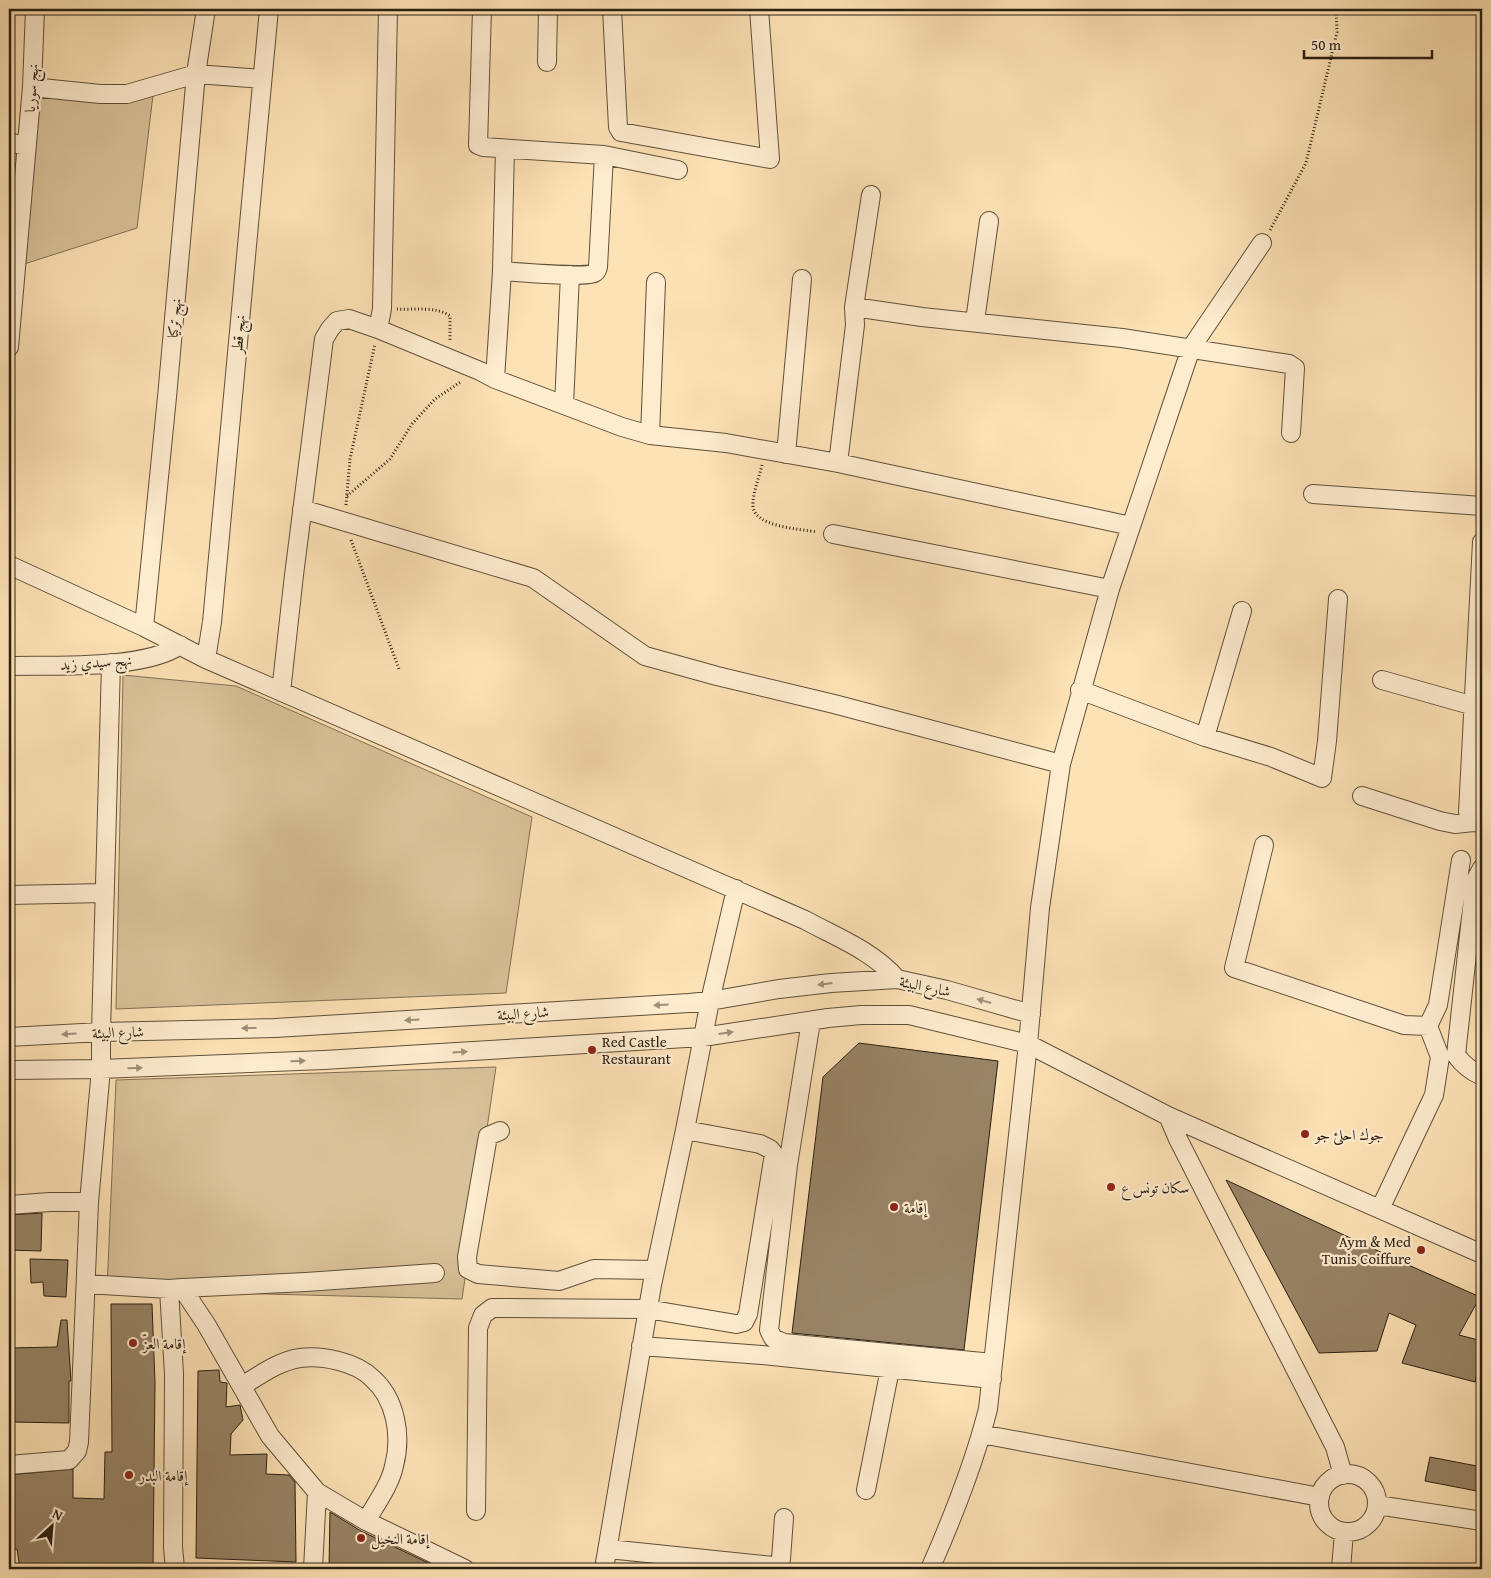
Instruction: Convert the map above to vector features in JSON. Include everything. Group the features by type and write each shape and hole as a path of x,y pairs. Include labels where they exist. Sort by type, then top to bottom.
{"street":[{"name":"نهج سوريا","path":"9,346 32,87 35,9"},
{"name":"نهج تركيا","path":"144,627 196,74 206,9"},
{"name":"نهج قطر","path":"206,659 213,613 269,9"},
{"path":"378,329 382,309 388,9"},
{"path":"482,9 478,143 483,148 604,155 678,170"},
{"path":"547,62 548,9"},
{"path":"612,9 618,127 621,132 770,159 760,9"},
{"path":"32,87 100,94 127,94 196,74 262,79"},
{"path":"9,144 26,145"},
{"path":"488,375 502,271 505,149"},
{"path":"502,271 570,275 593,274 596,272 598,267 604,155"},
{"path":"838,463 855,325 854,307 871,195"},
{"path":"975,321 989,221"},
{"path":"930,1569 951,1521 988,1409 1028,1044 1040,908 1061,764 1080,690 1110,589 1191,348 1262,243"},
{"path":"564,405 570,275"},
{"path":"786,454 802,279"},
{"path":"650,435 656,282"},
{"path":"854,307 922,317 975,321 1122,338 1289,364 1295,368 1291,433"},
{"path":"281,692 324,339 330,328 337,321 350,319 378,329 564,405 622,427 650,435 726,443 838,463 1131,526"},
{"path":"1313,494 1482,506"},
{"path":"302,508 533,578 645,656 1061,764"},
{"path":"833,534 1110,589"},
{"path":"1477,822 1468,812 1482,542"},
{"path":"9,565 144,627 206,659 805,920 860,949 876,960 897,979"},
{"path":"1080,690 1205,738 1271,757 1322,778 1327,741 1338,599"},
{"path":"1205,738 1242,611"},
{"name":"نهج سيدي زيد","path":"9,666 111,663 156,657 171,652 180,646"},
{"path":"9,1465 69,1460 77,1451 79,1442 89,1202 101,1069 111,663"},
{"path":"1382,680 1474,706"},
{"path":"1362,796 1440,821 1455,824 1477,822"},
{"path":"1264,845 1234,968 1404,1025 1428,1026"},
{"path":"1380,1209 1434,1095 1440,1058 1428,1026 1438,1005 1461,860"},
{"path":"1482,868 1475,881 1456,1055 1473,1072 1482,1076"},
{"path":"604,1569 654,1270 685,1130 710,1001 736,889"},
{"path":"9,896 105,893"},
{"name":"شارع البيئة","path":"9,1037 101,1032 275,1028 710,1001 779,989 831,983 897,979 947,990 1031,1014"},
{"path":"9,1070 101,1069 324,1060 703,1037 861,1015 909,1015 1028,1044 1168,1116 1482,1254"},
{"path":"811,1021 788,1166 769,1330 773,1338 784,1343 992,1371"},
{"path":"1168,1116 1335,1448 1343,1475"},
{"path":"476,1511 478,1328 483,1315 492,1308 647,1309 736,1324 744,1322 748,1314 774,1154 770,1149 760,1144 685,1130"},
{"path":"500,1131 488,1136 467,1257 468,1269 478,1274 559,1281 594,1268 654,1270"},
{"path":"9,1204 89,1202"},
{"path":"86,1284 175,1288 306,1282 435,1273"},
{"path":"175,1288 242,1386 270,1436 317,1492 366,1521 465,1569"},
{"path":"175,1288 173,1547 175,1569"},
{"path":"641,1346 762,1355 890,1369 992,1371"},
{"path":"242,1386 270,1368 300,1358 323,1358 348,1363 372,1377 387,1397 397,1424 397,1446 394,1467 386,1486 366,1521"},
{"path":"866,1490 890,1369"},
{"path":"981,1434 1320,1497"},
{"path":"1343,1475 1360,1477 1373,1488 1376,1496 1375,1514 1363,1528 1354,1532 1344,1532 1328,1524 1322,1516 1319,1507 1320,1497 1328,1482 1343,1475"},
{"path":"313,1569 317,1492"},
{"path":"1377,1505 1482,1521"},
{"path":"608,1549 773,1566 778,1564 781,1559 784,1518"},
{"path":"1341,1569 1344,1532"}],"path":[{"path":"1262,243 1306,163 1338,32 1336,9"},
{"path":"382,309 439,311 450,316 449,358"},
{"path":"378,329 352,450 344,522 399,669"},
{"path":"347,496 390,458 412,424 435,399 488,375"},
{"path":"766,450 752,506 757,517 769,524 833,534"}],"shaded area":[{"path":"153,95 137,228 21,265 9,347 9,227 11,226 22,96 118,102"},
{"path":"123,675 236,686 532,817 506,993 116,1009"},
{"path":"496,1067 462,1299 107,1290 116,1080"}],"building":[{"name":"إقامة","path":"859,1043 998,1061 964,1350 792,1333 823,1077"},
{"path":"1226,1180 1480,1297 1459,1335 1482,1341 1482,1355 1475,1382 1402,1363 1416,1325 1389,1313 1377,1351 1319,1353"},
{"path":"42,1213 41,1251 9,1250 9,1215"},
{"path":"30,1259 68,1260 66,1297 44,1296 43,1282 31,1283"},
{"path":"111,1304 152,1304 155,1383 153,1567 58,1566 57,1569 20,1569 17,1549 9,1549 9,1475 73,1469 73,1498 104,1499 105,1452 112,1452"},
{"path":"61,1320 67,1320 71,1381 69,1381 69,1423 9,1422 9,1348 57,1347"},
{"path":"219,1370 220,1382 227,1383 226,1407 240,1405 243,1420 231,1434 230,1455 267,1454 266,1474 289,1475 295,1482 296,1562 196,1558 198,1371"},
{"path":"1430,1457 1482,1467 1482,1492 1425,1481"},
{"name":"إقامة النخيل","path":"330,1512 361,1531 441,1569 329,1569"}],"place":[{"name":"Red Castle Restaurant","path":"592,1050"},
{"name":"جوك احلئ جو","path":"1305,1134"},
{"name":"سكان تونس ع","path":"1111,1187"},
{"name":"إقامة","path":"894,1207"},
{"name":"Aym & Med Tunis Coiffure","path":"1421,1250"},
{"name":"إقامة العزّ","path":"133,1343"},
{"name":"إقامة البدر","path":"129,1475"},
{"name":"إقامة النخيل","path":"361,1538"}]}
